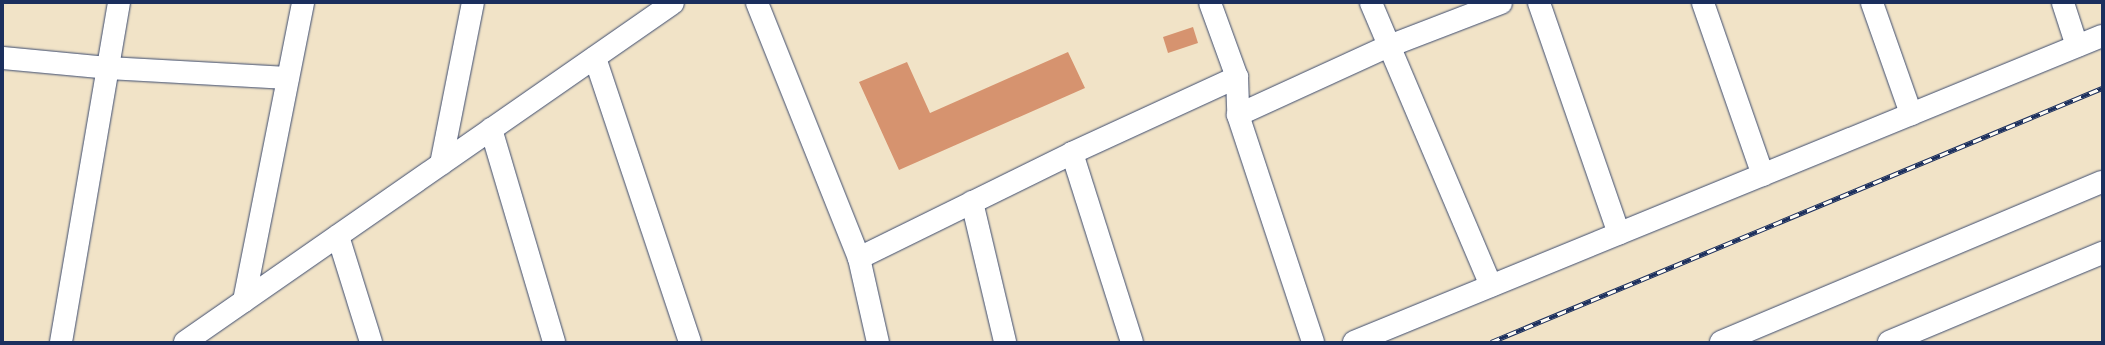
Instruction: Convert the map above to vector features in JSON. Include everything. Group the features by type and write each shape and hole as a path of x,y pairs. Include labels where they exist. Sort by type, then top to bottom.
{"street":[{"path":"61,342 119,3"},
{"path":"244,301 303,3"},
{"path":"441,164 473,3"},
{"path":"185,342 673,3"},
{"path":"757,3 860,258 878,342"},
{"path":"1210,3 1237,77 1238,115 1313,342"},
{"path":"1371,3 1491,286"},
{"path":"1238,115 1389,46 1501,3"},
{"path":"1539,3 1619,234"},
{"path":"1703,3 1763,175"},
{"path":"1872,3 1911,114"},
{"path":"2063,3 2077,46"},
{"path":"1354,342 2102,36"},
{"path":"3,58 108,68 288,78"},
{"path":"594,58 690,342"},
{"path":"860,258 1072,153 1237,77"},
{"path":"492,129 554,342"},
{"path":"1072,153 1132,342"},
{"path":"1721,342 2102,182"},
{"path":"972,202 1005,342"},
{"path":"338,236 371,342"},
{"path":"1889,342 2102,253"}],"building":[{"path":"1193,27 1198,43 1168,53 1163,37"},
{"path":"1068,52 1085,88 899,170 859,82 907,62 930,113"}],"railway":[{"path":"1491,342 2102,88"}]}
